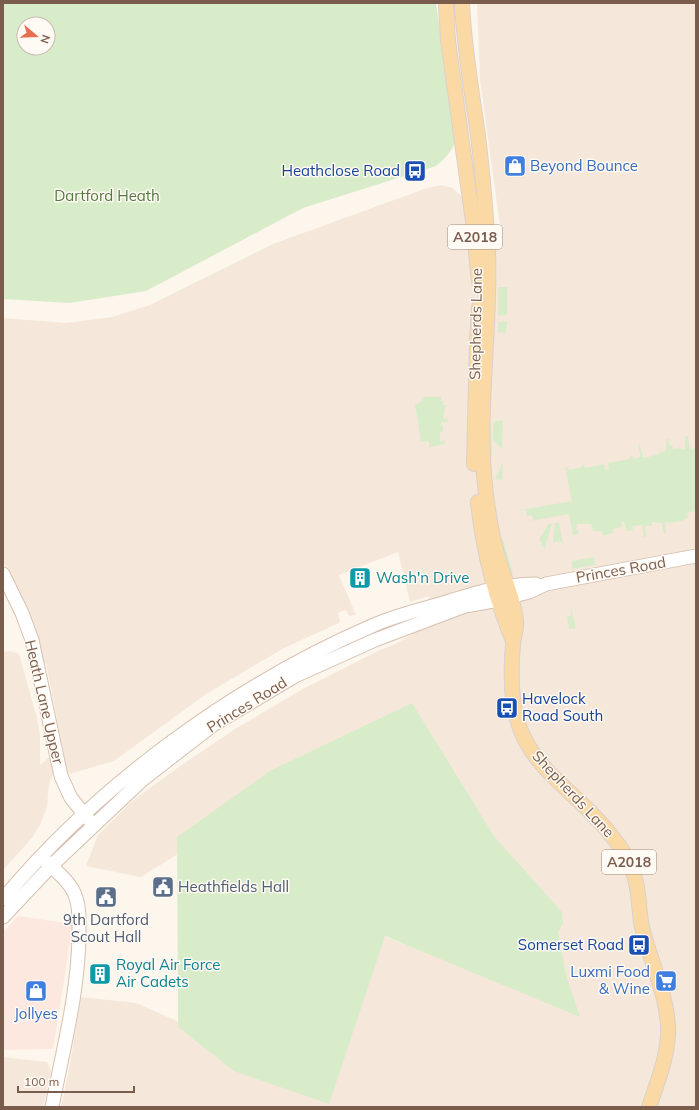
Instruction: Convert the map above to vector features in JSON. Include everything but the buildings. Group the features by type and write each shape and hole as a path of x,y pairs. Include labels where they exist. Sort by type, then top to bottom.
{"main road":[{"name":"Shepherds Lane","path":"446,3 448,40 458,102 479,271 480,302 476,340 474,473 480,520 504,593 517,624 513,641 513,701 517,720 524,740 543,768 594,814 611,834 627,857 634,872 638,885 641,922 666,1009 668,1033 660,1076 649,1107"},
{"name":"Shepherds Lane","path":"462,3 464,37 481,164 488,253 488,332 483,442 485,486 492,528 504,579 504,593"},
{"name":"Princes Road","path":"3,917 51,866 142,780 213,725 295,676 375,640 504,593 696,556"},
{"name":"Heath Lane Upper","path":"3,574 22,613 32,640 61,776 71,798 93,826"},
{"name":"Princes Road","path":"3,899 41,856 84,814 137,768 208,716 292,666 375,625 479,592 504,593"},
{"path":"41,856 70,886 76,897 79,920 78,957 74,990 52,1107"}],"shaded area":[{"path":"477,3 696,3 696,1107 61,1107 81,997 136,1003 323,1085 378,934 567,1007 489,843 410,710 141,877 86,866 98,835 131,802 176,769 235,729 303,689 395,644 425,627 429,596 410,602 398,552 339,575 356,615 349,616 346,610 338,613 339,623 284,648 206,694 114,761 69,774 46,663 44,664 36,635 3,561 3,318 67,323 112,317 150,305 273,244 427,188 442,185 453,188 463,198 469,231 500,226 480,80"},
{"path":"10,651 19,654 37,718 40,736 40,765 51,756 54,771 49,784 47,807 40,825 32,838 3,870 3,652"},
{"path":"18,916 73,924 53,1049 3,1050 3,932"},
{"path":"3,1057 47,1062 51,1071 43,1107 3,1107"}],"green space":[{"name":"Dartford Heath","path":"3,3 436,3 456,139 448,154 436,166 303,208 146,291 70,303 3,299"},
{"path":"498,287 507,287 507,315 498,316"},
{"path":"507,321 506,333 498,332 498,322"},
{"path":"425,397 441,397 441,401 444,401 443,405 446,405 443,418 448,419 448,422 441,422 441,425 443,425 443,432 440,432 440,441 445,441 445,444 429,447 429,441 421,442 415,404 418,404"},
{"path":"503,420 501,448 493,440 493,422"},
{"path":"491,422 492,457 488,456"},
{"path":"685,436 688,436 690,449 696,448 696,513 695,511 687,513 688,517 682,521 665,522 666,533 664,534 662,523 652,522 652,526 645,526 646,537 644,537 642,525 632,526 633,530 626,531 624,521 621,522 622,527 613,529 613,533 603,536 602,531 593,531 591,524 577,524 576,530 578,530 579,534 573,535 569,514 519,523 533,520 532,515 527,516 526,510 516,511 572,501 565,468 568,467 569,470 582,467 584,464 585,468 604,464 605,470 609,469 608,463 630,459 630,456 632,455 633,459 641,457 638,445 640,445 643,458 660,454 659,447 661,452 666,451 666,439 668,439 670,446 672,445 673,449 679,448 680,446 681,449 685,449"},
{"path":"503,462 502,480 495,479"},
{"path":"549,523 552,524 546,543 546,548 541,546 542,542 539,540"},
{"path":"555,523 559,523 563,544 560,541 553,543"},
{"path":"503,540 513,573 509,575 499,541"},
{"path":"594,557 595,565 572,569 572,561"},
{"path":"570,607 576,628 569,629 567,617 572,615"},
{"path":"412,703 494,836 562,912 563,923 558,932 566,975 580,1017 385,936 329,1104 234,1071 178,1027 177,837 270,771"}],"place":[{"name":"Beyond Bounce","path":"515,166"},
{"name":"Heathclose Road","path":"415,171"},
{"name":"Wash'n Drive","path":"360,578"},
{"name":"Havelock Road South","path":"507,708"},
{"name":"Heathfields Hall","path":"163,887"},
{"name":"9th Dartford Scout Hall","path":"106,897"},
{"name":"Somerset Road","path":"639,945"},
{"name":"Royal Air Force Air Cadets","path":"100,974"},
{"name":"Luxmi Food & Wine","path":"666,981"},
{"name":"Jollyes","path":"36,991"}]}
